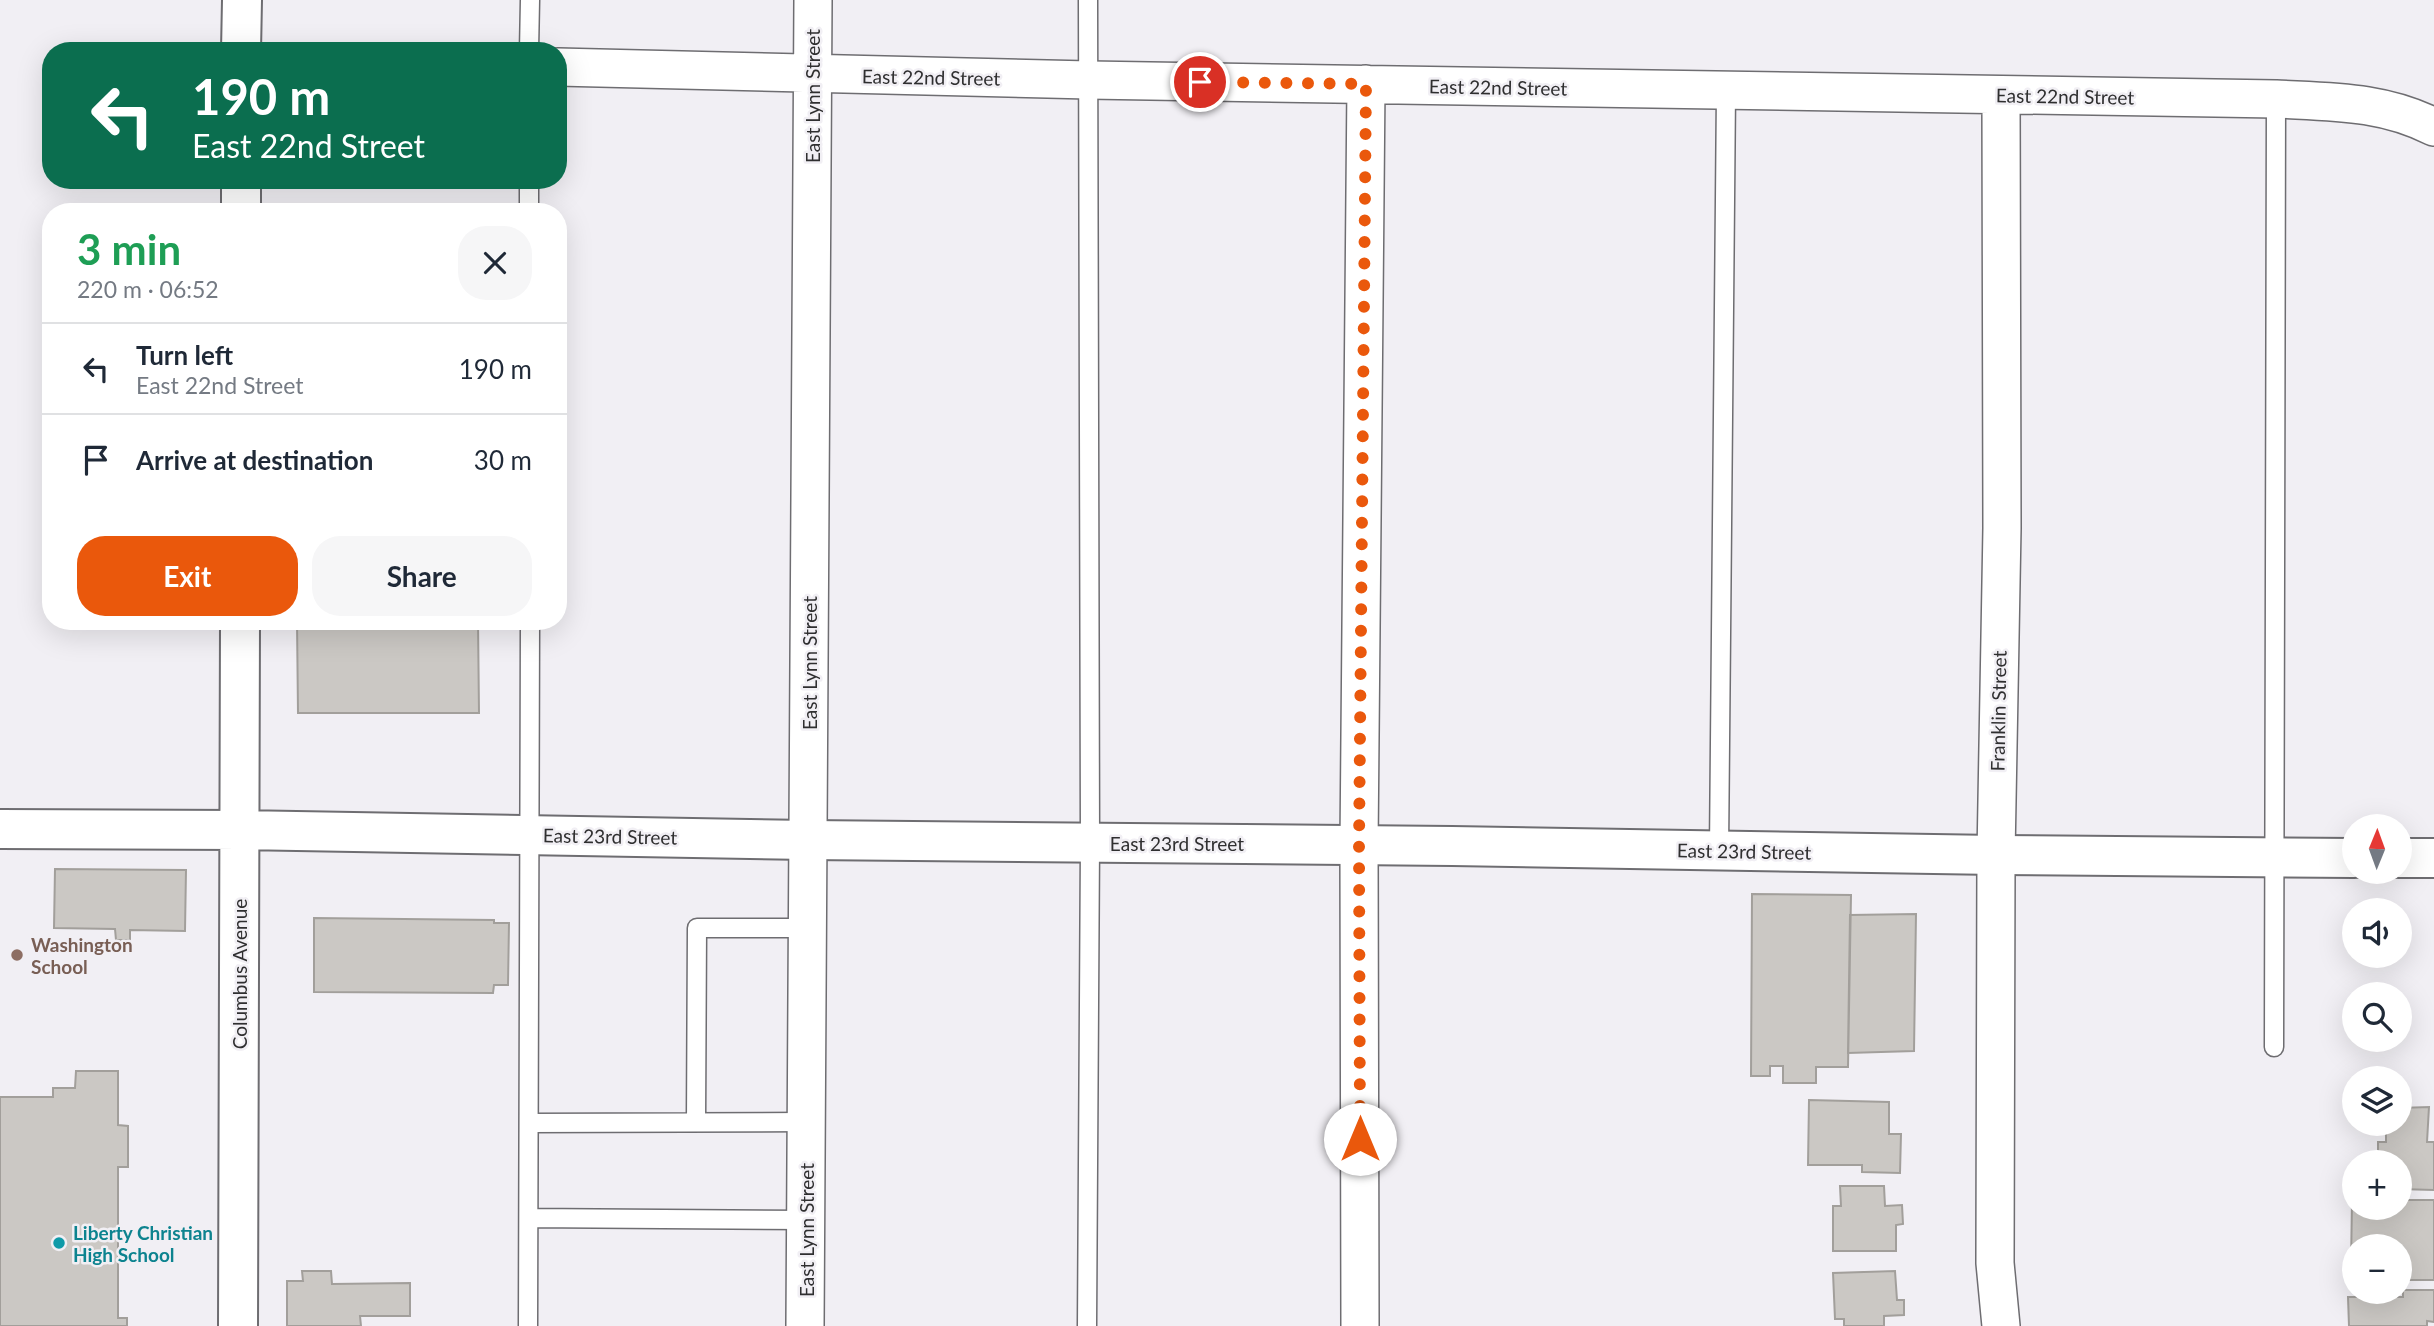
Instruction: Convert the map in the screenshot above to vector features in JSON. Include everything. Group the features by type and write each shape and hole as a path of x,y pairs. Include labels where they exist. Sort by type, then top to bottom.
{"street":[{"path":"241,42 242,0"},
{"name":"East Lynn Street","path":"805,1326 813,0"},
{"name":"East 22nd Street","path":"567,67 1089,80 2276,99 2384,107 2434,127"},
{"path":"1360,1326 1359,845 1366,84"},
{"name":"Franklin Street","path":"2001,95 2001,527 1996,855 1995,1263 2001,1326"},
{"name":"Columbus Avenue","path":"239,1326 240,630"},
{"name":"East 23rd Street","path":"0,830 240,830 808,840 2342,858"},
{"path":"2412,858 2434,858"}],"lane":[{"path":"529,42 530,0"},
{"path":"1087,1326 1090,843 1088,0"},
{"path":"1719,851 1726,91"},
{"path":"2274,1047 2276,99"},
{"path":"528,1326 530,630"},
{"path":"696,1122 697,928 808,928"},
{"path":"529,1123 806,1122"},
{"path":"529,1218 806,1220"}],"building":[{"path":"297,630 478,630 479,713 298,713"},
{"path":"55,869 186,870 185,931 130,930 130,940 116,940 115,929 54,928"},
{"path":"1752,894 1851,895 1848,1067 1816,1067 1816,1083 1783,1083 1783,1066 1770,1066 1770,1076 1751,1076"},
{"path":"1916,914 1914,1051 1848,1053 1850,915"},
{"path":"314,918 494,920 494,923 509,923 508,985 494,985 493,993 314,992"},
{"name":"Liberty Christian High School","path":"76,1071 118,1071 118,1125 128,1126 128,1167 118,1167 118,1318 127,1318 127,1326 0,1326 0,1097 53,1097 53,1088 75,1088"},
{"path":"1809,1100 1889,1102 1889,1134 1901,1134 1900,1173 1862,1172 1862,1165 1808,1165"},
{"path":"2429,1107 2427,1142 2434,1142 2434,1190 2412,1189 2412,1150 2378,1150 2378,1142 2386,1142 2386,1136 2412,1136 2412,1108"},
{"path":"1840,1186 1884,1186 1885,1206 1902,1205 1903,1224 1896,1225 1896,1251 1833,1251 1833,1206 1841,1206"},
{"path":"2412,1200 2434,1200 2434,1280 2412,1280 2412,1234 2351,1234 2352,1220 2412,1220"},
{"path":"302,1271 331,1271 332,1284 410,1283 410,1316 360,1316 361,1326 287,1326 287,1281 303,1281"},
{"path":"1895,1271 1897,1300 1904,1300 1904,1315 1884,1316 1884,1326 1844,1326 1844,1319 1835,1319 1833,1273"},
{"path":"2412,1290 2434,1290 2434,1322 2427,1321 2427,1326 2349,1326 2348,1304 2412,1304"}],"place":[{"name":"Washington School","path":"17,955"},
{"name":"Liberty Christian High School","path":"59,1243"}],"route":[{"path":"1200,82 1366,84 1359,845 1360,1139"}]}
